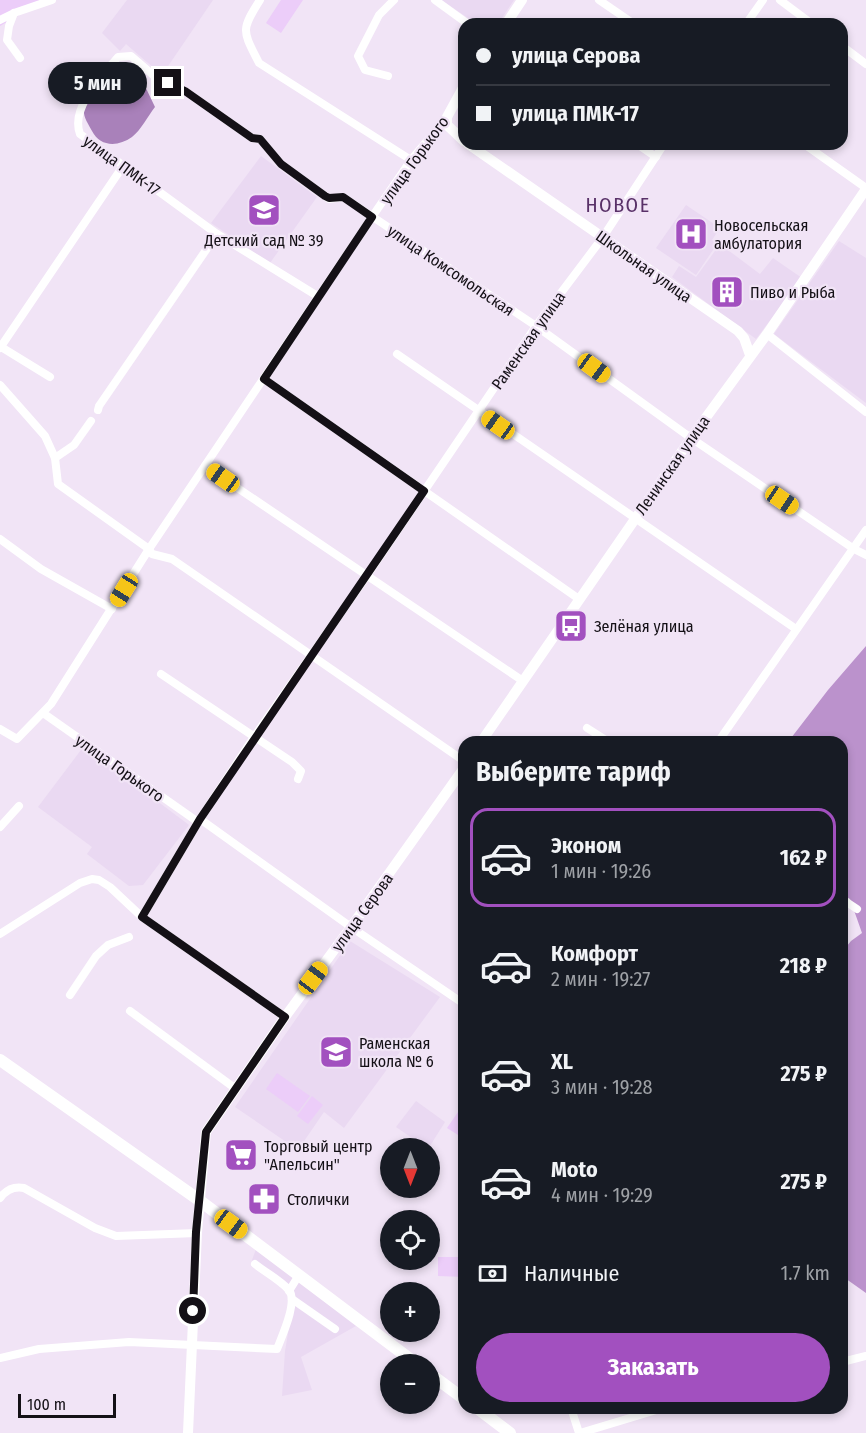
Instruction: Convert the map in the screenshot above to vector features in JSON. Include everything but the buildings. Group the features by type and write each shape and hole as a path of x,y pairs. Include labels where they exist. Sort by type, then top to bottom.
{"main road":[{"path":"0,1060 199,1200 403,1354"},
{"path":"440,1381 458,1395"},
{"path":"485,1414 510,1433"}],"street":[{"path":"0,20 52,0"},
{"path":"260,0 245,29 247,40 259,63 411,160"},
{"path":"388,76 365,70 358,56 379,15 394,0"},
{"path":"435,0 460,18"},
{"path":"510,18 522,0"},
{"path":"599,0 625,18"},
{"path":"750,18 763,0"},
{"path":"780,0 804,18"},
{"path":"14,13 7,40 20,58"},
{"path":"848,50 866,64"},
{"name":"улица ПМК-17","path":"319,297 217,234 80,134 77,118 91,90 118,57 131,56 153,75 181,88 252,138 260,139 281,164 325,196 343,197 372,217"},
{"name":"улица Горького","path":"0,729 17,739 51,704 149,549 372,217 411,160 447,117 458,97"},
{"path":"447,117 447,125 458,135"},
{"name":"Школьная улица","path":"477,150 738,331 744,338 750,355"},
{"path":"646,150 656,157"},
{"name":"Раменская улица","path":"142,917 199,821 254,737 366,577 536,326 603,237 660,150"},
{"path":"812,150 866,188"},
{"path":"50,378 1,347 123,166"},
{"name":"Ленинская улица","path":"485,736 691,438 767,334 866,188"},
{"name":"улица Комсомольская","path":"372,217 536,326 691,438 866,555"},
{"path":"98,411 99,406 217,234"},
{"path":"767,334 866,412"},
{"path":"397,354 796,628"},
{"path":"264,379 579,599"},
{"path":"0,384 45,436 55,458 58,484 149,549 152,554 172,559 458,757"},
{"path":"55,458 74,445 92,421"},
{"path":"206,466 366,577 523,681"},
{"path":"722,736 866,530"},
{"path":"2,544 112,609"},
{"path":"161,674 292,762 301,771 298,779"},
{"name":"улица Горького","path":"43,713 458,1000"},
{"path":"587,728 600,736"},
{"name":"улица Серова","path":"188,1433 197,1233 206,1132 285,1017 458,776"},
{"path":"0,827 19,806"},
{"path":"0,934 80,883 92,879 99,880 110,887 142,917 285,1017"},
{"path":"848,902 857,909"},
{"path":"70,994 96,956 108,945 129,937"},
{"path":"130,1011 237,1089"},
{"path":"0,1198 6,1191 17,1186 24,1188 95,1228 116,1236 197,1233"},
{"path":"0,1358 39,1349 121,1343 277,1349 291,1310 292,1299 289,1291 255,1264"},
{"path":"289,1291 299,1275"},
{"path":"292,1299 335,1329"},
{"path":"848,1360 866,1356"},
{"path":"573,1414 579,1433 643,1414"}],"shaded area":[{"path":"0,0 45,0 0,26"},
{"path":"127,0 213,0 162,75 126,44 120,51 102,33"},
{"path":"281,0 303,0 281,33 266,23"},
{"path":"441,0 514,0 502,18 468,18"},
{"path":"123,72 143,82 155,107 132,137 121,143 104,143 95,136 85,118 85,105 99,88"},
{"name":"Детский сад № 39","path":"261,156 317,197 270,263 211,223"},
{"name":"Новосельская амбулатория","path":"686,205 720,228 712,240 717,244 696,275 656,248"},
{"path":"839,241 866,258 866,403 774,334"},
{"path":"720,244 760,274 773,258 802,278 756,339 672,277 679,266 696,277"},
{"path":"866,646 866,1293 848,1280 848,945 862,933 848,898 848,736 793,736"},
{"path":"84,746 189,825 143,885 129,886 87,854 92,847 38,807"},
{"name":"Раменская школа № 6","path":"350,941 440,997 344,1128 324,1112 298,1150 235,1107"},
{"path":"277,1073 310,1096 298,1112 266,1089"},
{"path":"312,1096 323,1105 308,1124 297,1116"},
{"path":"416,1101 445,1122 435,1138 412,1138 396,1127"},
{"path":"458,1112 458,1135 447,1128"},
{"path":"256,1249 356,1326 301,1357 312,1390 282,1396 293,1292 252,1260"},
{"path":"440,1257 458,1257 458,1277 438,1276"}],"place":[{"name":"Детский сад № 39","path":"264,210"},
{"name":"Новосельская амбулатория","path":"691,234"},
{"name":"Пиво и Рыба","path":"727,292"},
{"name":"Зелёная улица","path":"571,626"},
{"name":"Раменская школа № 6","path":"336,1052"},
{"name":"Торговый центр \"Апельсин\"","path":"241,1155"},
{"name":"Столички","path":"264,1199"}],"district":[{"name":"НОВОЕ","path":"618,205"}],"route":[{"path":"168,83 185,91 252,138 260,139 281,164 325,196 343,197 372,217 264,379 424,491 254,737 200,819 142,917 285,1017 206,1132 196,1232 193,1311"}]}
